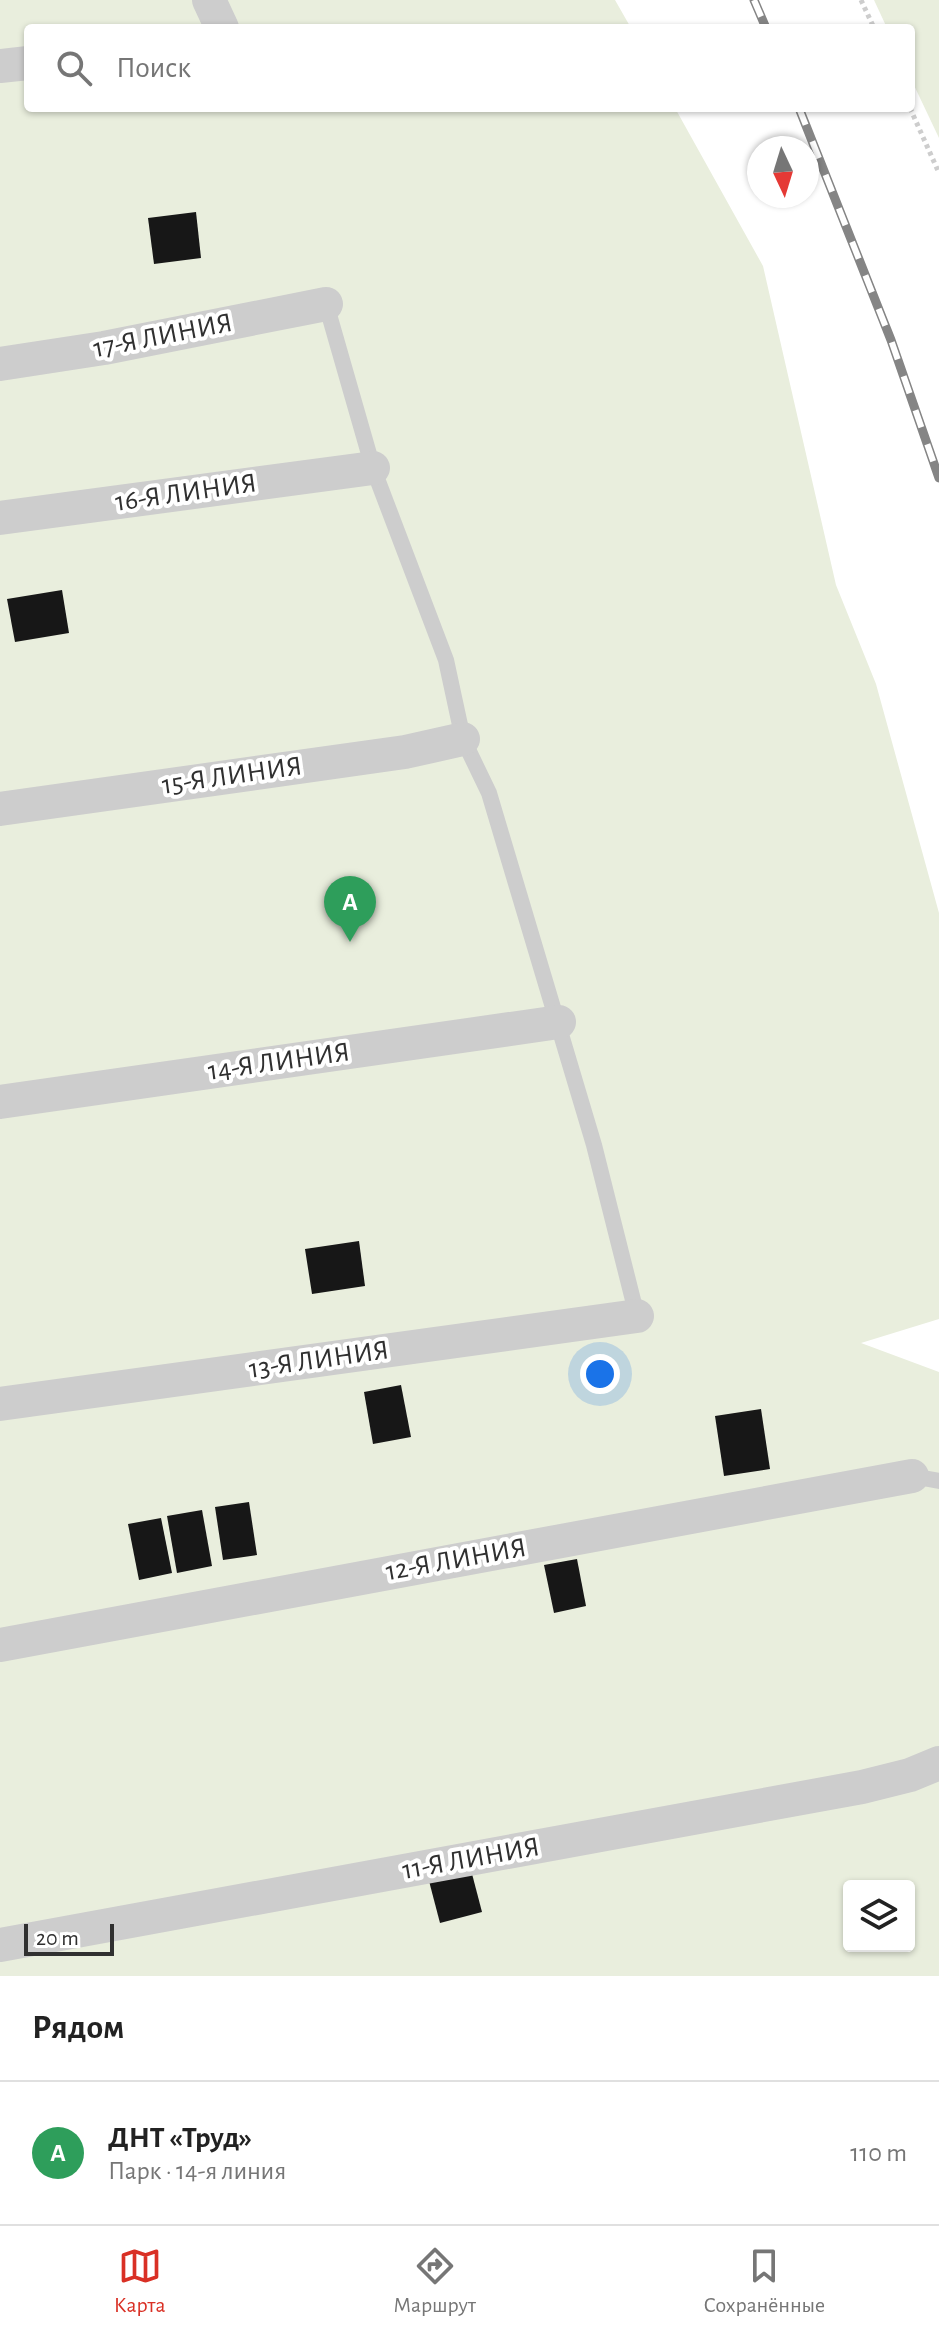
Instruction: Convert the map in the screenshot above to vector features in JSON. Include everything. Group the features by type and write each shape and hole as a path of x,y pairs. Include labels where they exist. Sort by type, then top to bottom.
{"street":[{"path":"209,0 220,24"},
{"path":"0,66 24,63"},
{"name":"17-Я ЛИНИЯ","path":"0,364 104,348 326,304"},
{"name":"16-Я ЛИНИЯ","path":"0,518 373,468"},
{"name":"15-Я ЛИНИЯ","path":"0,809 405,752 463,739"},
{"name":"14-Я ЛИНИЯ","path":"0,1102 559,1022"},
{"name":"13-Я ЛИНИЯ","path":"0,1404 637,1316"},
{"name":"12-Я ЛИНИЯ","path":"0,1645 926,1478"},
{"name":"11-Я ЛИНИЯ","path":"0,1945 862,1787 910,1775 939,1763"}],"lane":[{"path":"326,304 373,468 446,660 463,739 489,793 594,1145 637,1316"}],"path":[{"path":"861,0 872,24"},
{"path":"912,112 939,173"}],"green space":[{"path":"0,0 615,0 629,24 24,24 24,112 677,112 763,266 836,585 876,684 939,913 939,1319 861,1343 939,1372 939,1976 0,1976"},
{"path":"874,0 939,0 939,138 915,87 915,24 885,24"}],"building":[{"path":"196,212 201,258 154,264 148,218"},
{"path":"62,590 69,633 15,642 7,599"},
{"path":"359,1241 365,1286 312,1294 305,1249"},
{"path":"401,1385 411,1437 373,1444 364,1392"},
{"path":"761,1409 770,1469 724,1476 715,1416"},
{"path":"249,1502 257,1555 223,1560 215,1507"},
{"path":"202,1510 212,1566 177,1573 167,1516"},
{"path":"161,1518 172,1573 139,1580 128,1524"},
{"path":"577,1559 586,1606 554,1613 544,1565"},
{"path":"471,1870 482,1912 440,1923 429,1881"}],"railway":[{"path":"754,0 764,24"},
{"path":"801,112 891,340 939,478"}],"place":[{"name":"ДНТ «Труд»","path":"350,942"}]}
